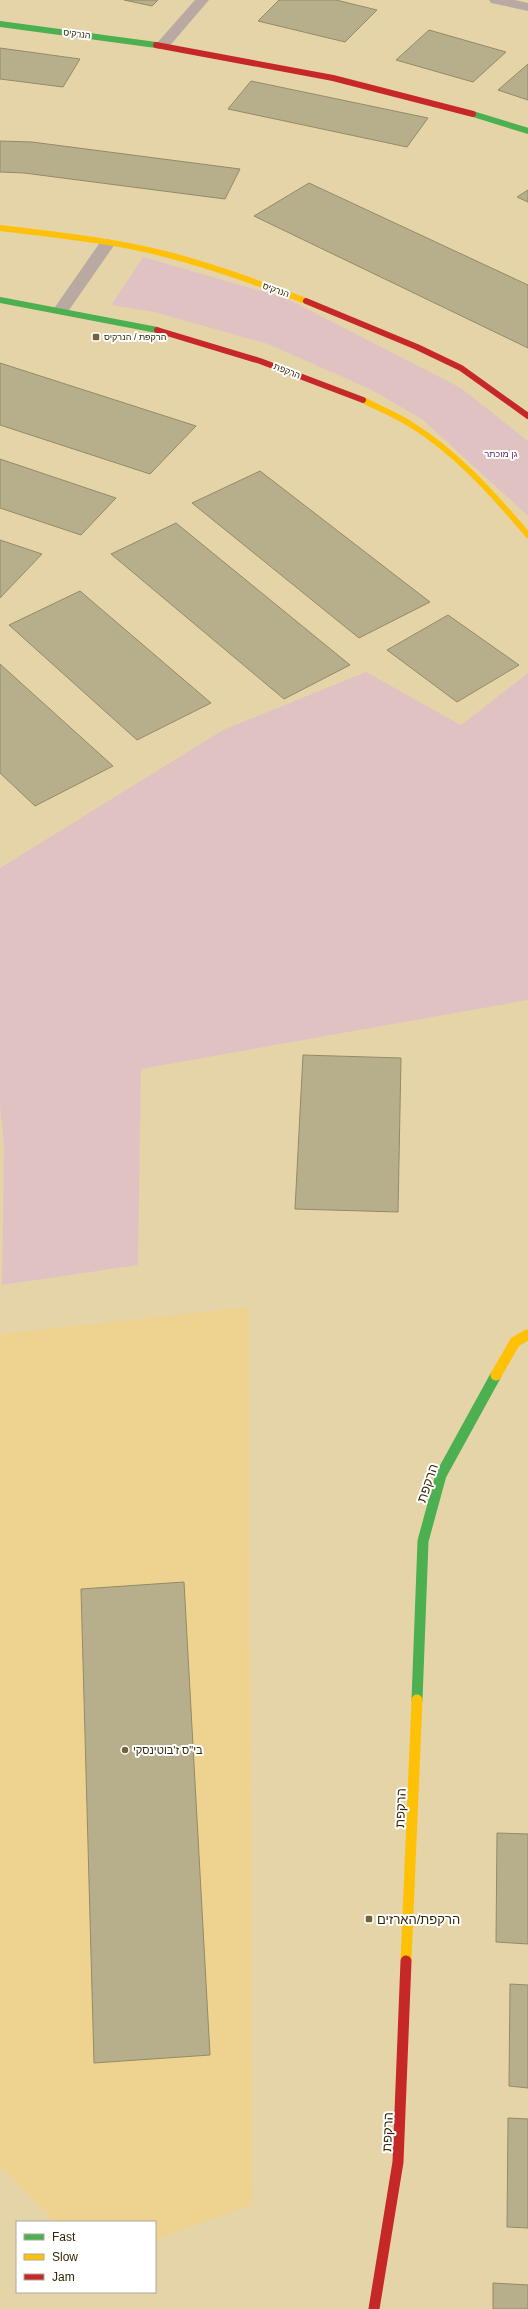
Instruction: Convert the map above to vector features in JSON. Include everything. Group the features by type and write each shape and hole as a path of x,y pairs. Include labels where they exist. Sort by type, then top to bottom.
{"street":[{"path":"162,46 202,0"},
{"path":"496,0 528,7"},
{"name":"הנרקיס","path":"0,24 162,46 327,76 434,103 528,131"},
{"name":"הנרקיס","path":"0,228 164,254 233,274 325,308 461,368 528,416"},
{"path":"61,310 107,244"},
{"name":"הרקפת","path":"0,300 61,310 161,332 260,361 356,397 414,426 452,456 498,499 528,535"},
{"name":"הרקפת","path":"374,2309 398,2162 423,1541 441,1475 515,1342 528,1334"}],"shaded area":[{"name":"בי\"ס ז'בוטינסקי","path":"249,1307 252,2205 156,2240 156,2221 54,2221 0,2166 0,1334"}],"green space":[{"name":"גן מוכתר","path":"143,257 286,298 461,388 528,441 528,516 423,420 372,390 268,344 154,312 111,305"},
{"path":"366,672 461,725 528,673 528,1000 141,1069 138,1265 2,1285 4,1145 0,1106 0,868 223,730"}],"building":[{"path":"124,0 158,0 152,6"},
{"path":"279,0 336,0 377,10 345,42 258,21"},
{"path":"429,30 506,52 473,82 396,60"},
{"path":"0,48 80,59 63,87 0,79"},
{"path":"528,64 528,100 498,90"},
{"path":"251,81 428,118 407,147 228,109"},
{"path":"0,141 32,142 240,169 225,199 24,173 0,172"},
{"path":"309,183 528,285 528,348 254,216"},
{"path":"528,190 528,202 517,197"},
{"path":"0,363 196,426 150,474 0,425"},
{"path":"0,459 116,498 81,535 0,508"},
{"path":"260,471 430,602 359,638 192,503"},
{"path":"176,523 350,665 284,699 111,554"},
{"path":"0,540 42,554 0,598"},
{"path":"80,591 211,703 137,740 9,625"},
{"path":"448,615 519,665 457,702 387,650"},
{"path":"0,664 113,766 35,806 0,773"},
{"path":"303,1055 401,1058 398,1212 295,1209"},
{"path":"184,1582 210,2055 94,2063 81,1589"},
{"path":"497,1833 528,1834 528,1944 496,1942"},
{"path":"510,1984 528,1985 528,2088 509,2086"},
{"path":"508,2118 528,2119 528,2228 507,2227"},
{"path":"493,2283 528,2285 528,2309 493,2309"}],"traffic: fast":[{"path":"0,24 156,45"},
{"path":"473,114 528,131"},
{"path":"0,300 157,330"},
{"path":"417,1700 423,1541 441,1475 496,1375"}],"traffic: slow":[{"path":"0,228 145,249 219,270 306,301"},
{"path":"363,400 409,423 446,451 489,491 528,535"},
{"path":"496,1375 515,1342 528,1334"},
{"path":"406,1961 417,1700"}],"traffic: jam":[{"path":"156,45 333,78 473,114"},
{"path":"306,301 417,347 461,368 528,416"},
{"path":"157,330 260,361 363,400"},
{"path":"374,2309 398,2162 406,1961"}],"place":[{"name":"הרקפת / הנרקיס","path":"96,337"},
{"name":"בי\"ס ז'בוטינסקי","path":"125,1750"},
{"name":"הרקפת/הארזים","path":"369,1919"}]}
